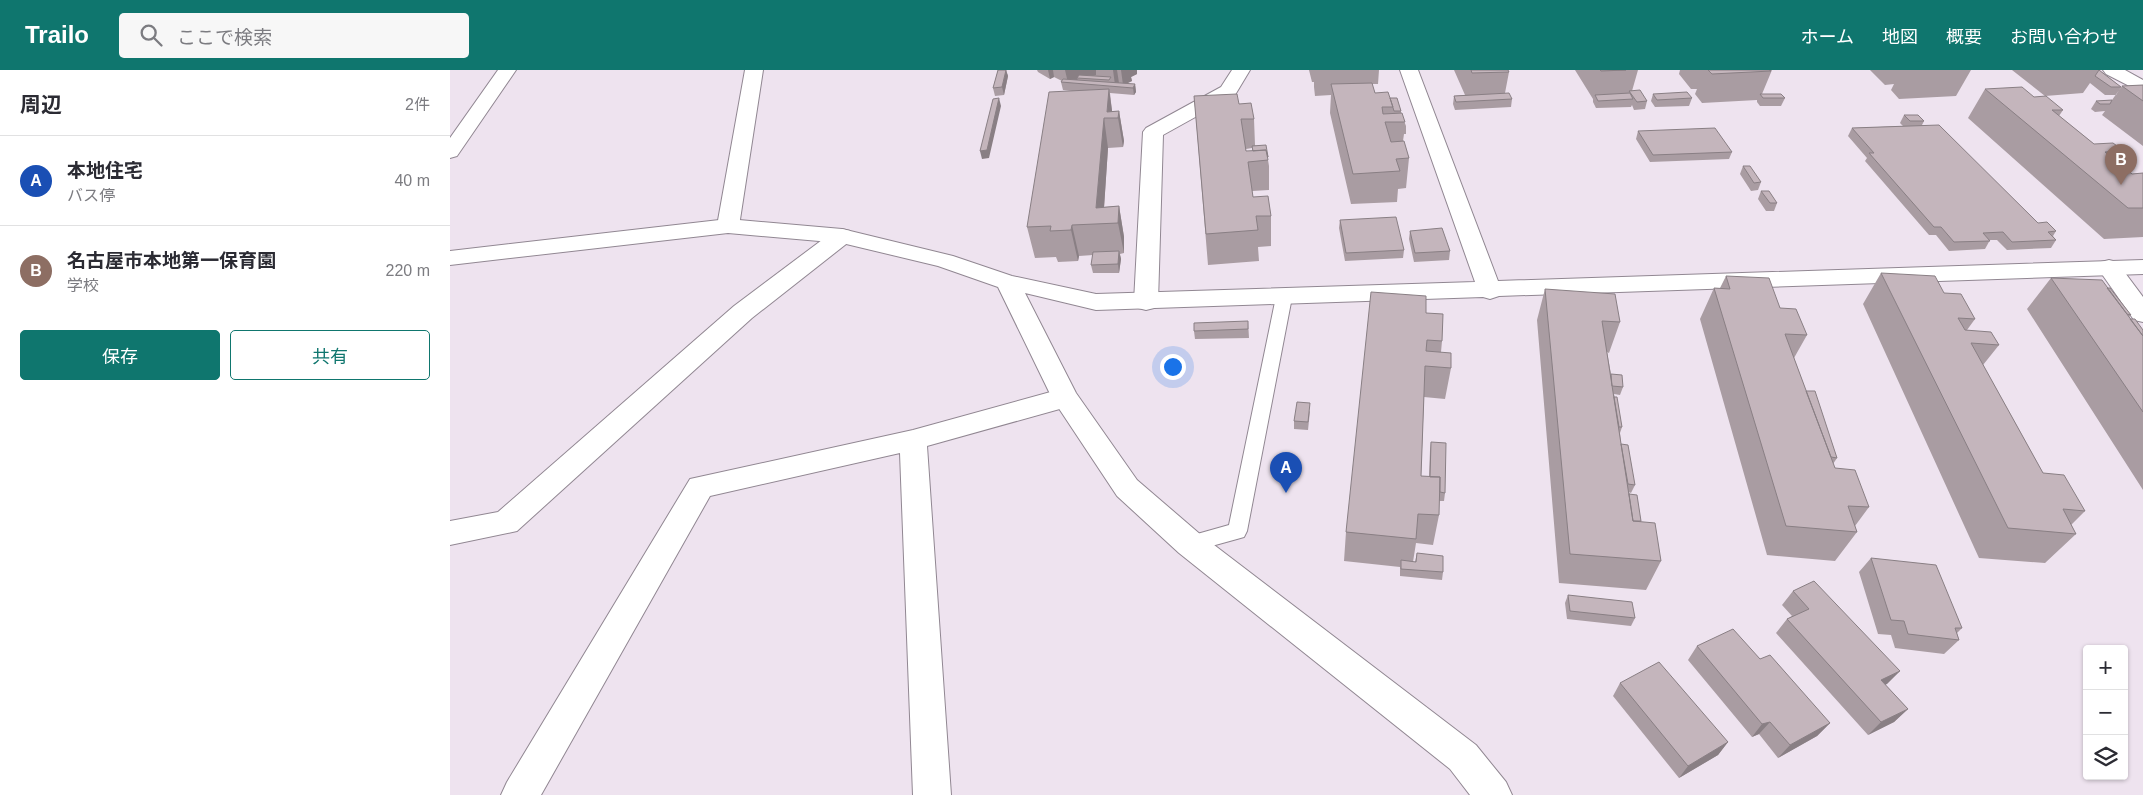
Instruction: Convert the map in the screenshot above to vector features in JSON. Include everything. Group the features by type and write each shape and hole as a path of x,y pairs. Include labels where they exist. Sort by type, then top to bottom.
{"street":[{"path":"450,152 508,70"},
{"path":"728,226 754,70"},
{"path":"1146,302 1153,132 1228,91 1241,70"},
{"path":"1409,70 1490,291"},
{"path":"2112,70 2143,88"},
{"path":"450,258 728,226 804,231 842,236 945,261 1007,282 1096,302 1490,291 1598,284 2143,267"},
{"path":"450,533 506,522 743,312 842,236"},
{"path":"2109,267 2143,314"},
{"path":"1007,282 1065,398 1127,488 1190,544 1463,756 1493,795"},
{"path":"520,795 700,486 913,440 1065,398"},
{"path":"913,440 932,795"}],"lane":[{"path":"1190,544 1236,531 1284,297"}],"building":[{"path":"998,70 1006,70 1002,87 993,88"},
{"path":"1471,70 1508,70 1509,72 1472,73"},
{"path":"1708,70 1769,70 1771,71 1712,74"},
{"path":"2099,70 2121,87 2111,87 2095,76"},
{"path":"1079,75 1111,77 1109,80 1077,78"},
{"path":"1063,79 1135,84 1133,88 1061,82"},
{"path":"1372,83 1375,93 1388,92 1393,107 1382,107 1383,114 1402,113 1405,122 1385,122 1391,142 1404,141 1409,158 1396,159 1400,171 1353,174 1331,84"},
{"path":"2143,85 2143,101 2122,86"},
{"path":"2022,87 2034,97 2046,96 2063,110 2052,110 2094,144 2113,143 2124,151 2105,152 2132,174 2143,173 2143,208 2128,208 1985,89"},
{"path":"1109,89 1107,112 1119,111 1118,118 1104,118 1096,208 1119,206 1118,223 1072,225 1071,230 1050,231 1051,226 1027,227 1049,92"},
{"path":"1640,90 1647,101 1637,102 1629,91"},
{"path":"1687,92 1692,98 1657,100 1653,94"},
{"path":"1509,93 1512,99 1456,102 1454,96"},
{"path":"1630,93 1633,99 1598,101 1595,95"},
{"path":"1237,94 1239,104 1251,103 1254,119 1241,119 1246,151 1266,150 1268,160 1248,162 1253,197 1268,196 1271,216 1256,216 1258,230 1206,234 1194,96"},
{"path":"1760,94 1781,94 1785,98 1763,98"},
{"path":"999,98 987,150 980,151 993,99"},
{"path":"1390,98 1397,98 1401,111 1394,111"},
{"path":"2112,100 2110,104 2100,104 2096,101"},
{"path":"1904,115 1918,115 1924,121 1910,121"},
{"path":"1939,125 2038,223 2047,222 2056,231 2048,232 2056,240 2012,242 2003,232 1983,233 1990,241 1954,242 1941,227 1934,227 1869,153 1874,153 1852,128"},
{"path":"1715,128 1732,152 1653,155 1638,131"},
{"path":"1266,145 1268,157 1266,150 1253,151 1252,146"},
{"path":"1743,166 1750,166 1761,182 1754,183"},
{"path":"1761,191 1769,191 1777,203 1770,203"},
{"path":"1396,217 1404,250 1346,253 1340,220"},
{"path":"1442,228 1450,251 1415,253 1410,231"},
{"path":"1119,251 1118,264 1091,265 1093,252"},
{"path":"1881,273 1935,276 1944,293 1961,294 1975,319 1958,318 1965,330 1991,332 1999,345 1971,343 2043,473 2064,475 2085,511 2063,509 2076,534 2008,528"},
{"path":"1726,276 1769,278 1780,308 1796,309 1807,335 1785,334 1835,468 1855,470 1869,507 1848,506 1857,532 1786,526 1714,288 1730,289"},
{"path":"2051,278 2102,280 2143,336 2143,412"},
{"path":"2107,288 2110,288 2131,315 2127,314"},
{"path":"1545,289 1615,294 1620,322 1602,321 1633,521 1655,523 1661,561 1570,554"},
{"path":"1371,292 1426,296 1426,313 1443,314 1442,341 1427,340 1426,351 1451,353 1451,368 1425,366 1421,476 1440,477 1439,515 1418,514 1416,539 1346,532"},
{"path":"2130,319 2135,319 2143,330 2143,336"},
{"path":"1248,321 1248,329 1194,331 1194,323"},
{"path":"1611,374 1622,375 1623,387 1612,386"},
{"path":"1806,391 1815,391 1837,458 1831,457"},
{"path":"1614,397 1617,397 1622,427 1619,427"},
{"path":"1297,402 1310,403 1308,422 1294,421"},
{"path":"1431,442 1446,443 1445,493 1440,492 1440,477 1430,477"},
{"path":"1621,444 1628,445 1635,485 1628,484"},
{"path":"1629,494 1637,495 1641,521 1633,521"},
{"path":"1417,553 1443,556 1443,572 1401,569 1401,560 1416,562"},
{"path":"1871,558 1936,565 1962,628 1955,628 1959,640 1908,634 1904,621 1891,620"},
{"path":"1814,581 1900,671 1881,680 1908,709 1881,722 1787,619 1809,609 1793,591"},
{"path":"1568,595 1632,602 1635,618 1570,611"},
{"path":"1733,629 1760,659 1770,655 1830,723 1790,745 1770,722 1762,724 1697,646"},
{"path":"1659,662 1728,742 1688,766 1620,683"}],"place":[{"name":"名古屋市本地第一保育園","path":"2121,185"},
{"name":"本地住宅","path":"1286,493"}]}
